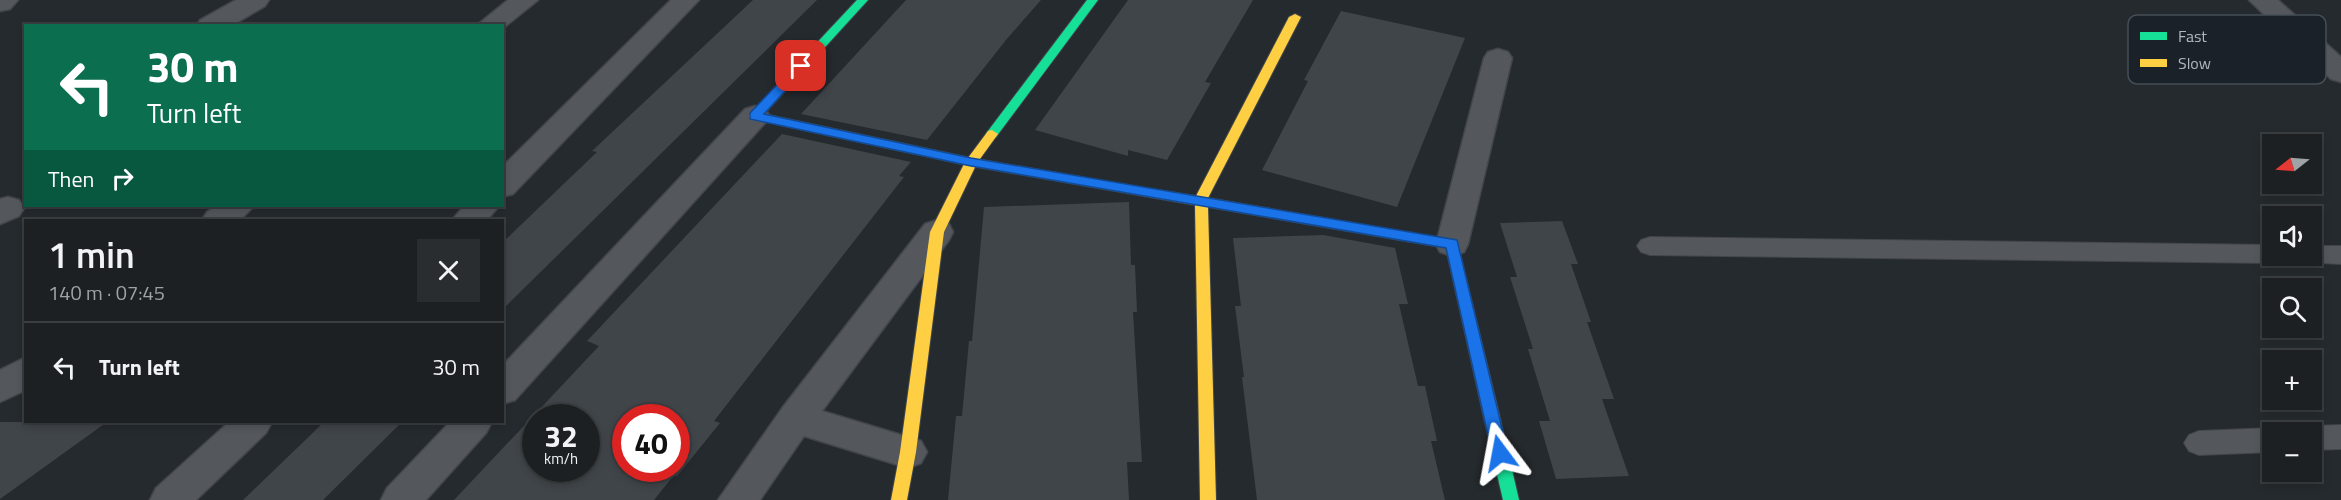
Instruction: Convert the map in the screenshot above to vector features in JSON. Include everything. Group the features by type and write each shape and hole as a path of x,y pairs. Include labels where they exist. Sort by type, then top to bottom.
{"street":[{"path":"0,3 5,0"},
{"path":"214,24 256,0"},
{"path":"492,24 525,0"},
{"path":"504,388 863,0"},
{"path":"738,500 796,418 937,232 971,162 1092,0"},
{"path":"2262,0 2278,15"},
{"path":"504,184 673,2"},
{"path":"1208,500 1201,200 1295,17"},
{"path":"1498,58 1452,244 1511,500"},
{"path":"2326,59 2341,73"},
{"path":"755,116 971,162 1452,244"},
{"path":"219,219 237,207"},
{"path":"469,219 482,207"},
{"path":"898,500 908,452 937,232"},
{"path":"0,388 24,372"},
{"path":"796,418 908,452"},
{"path":"170,500 252,423"},
{"path":"401,500 472,423"}],"lane":[{"path":"1650,246 2262,255"},
{"path":"2322,255 2341,255"},
{"path":"2322,438 2341,437"},
{"path":"2199,443 2262,440"}],"building":[{"path":"753,0 817,0 504,308 504,241 597,152 592,151"},
{"path":"906,0 1041,0 1006,40 927,140 801,114"},
{"path":"1128,0 1253,0 1205,82 1211,83 1167,160 1128,150 1128,156 1035,130"},
{"path":"1341,11 1465,38 1397,207 1262,170 1308,81 1304,80"},
{"path":"782,134 911,162 899,176 904,177 714,421 720,423 690,460 690,404 612,404 612,482 668,482 654,500 454,500 522,428 522,482 600,482 600,404 544,404 599,346 587,341"},
{"path":"1129,202 1131,265 1135,265 1137,312 1133,312 1142,462 1127,462 1129,500 948,500 956,416 962,416 969,341 972,341 984,207"},
{"path":"1562,221 1578,264 1571,264 1591,322 1587,322 1614,399 1602,399 1629,476 1556,479 1539,421 1550,421 1528,349 1533,349 1510,277 1517,277 1500,223"},
{"path":"1323,235 1395,248 1408,304 1399,304 1418,386 1425,386 1437,441 1431,441 1445,500 1257,500 1235,306 1241,306 1233,238"},
{"path":"0,422 106,423 0,499"},
{"path":"323,423 401,423 323,500 243,500"}],"traffic: fast":[{"path":"863,0 755,116 971,162 1132,190"},
{"path":"992,134 1093,0"},
{"path":"1492,418 1511,500"}],"traffic: slow":[{"path":"1208,500 1201,200 1295,17"},
{"path":"899,500 908,452 937,232 971,162 992,134"},
{"path":"1132,190 1452,244 1492,418"}],"route":[{"path":"801,66 755,116 971,162 1452,244 1500,453"}]}
